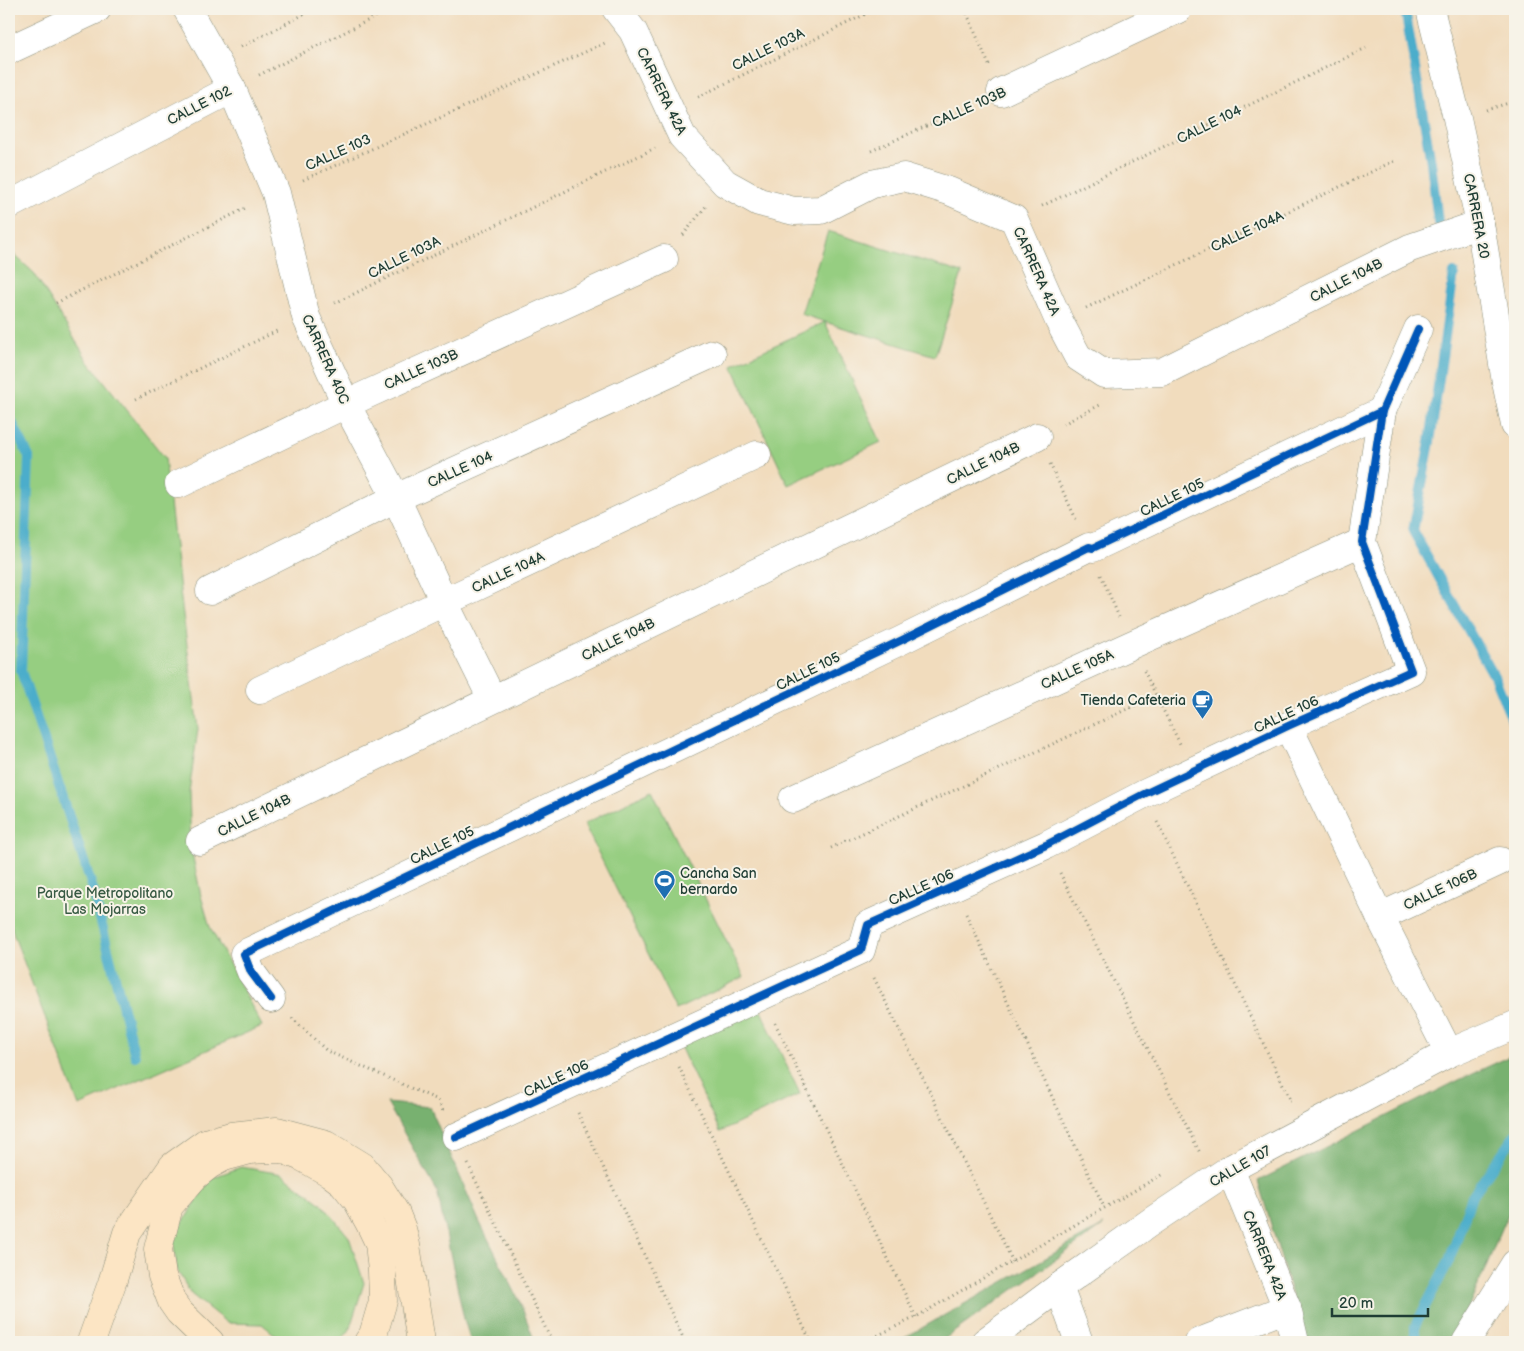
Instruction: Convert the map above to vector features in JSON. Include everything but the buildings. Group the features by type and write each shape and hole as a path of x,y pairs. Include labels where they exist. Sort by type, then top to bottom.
{"main road":[{"path":"210,1342 179,1312 172,1302 162,1276 158,1249 161,1200 173,1166 205,1143 231,1136 278,1131 326,1144 362,1166 378,1185 396,1214 406,1245 421,1342"},
{"path":"91,1342 127,1233 161,1200 224,1157 250,1150 282,1149 302,1157 343,1183 356,1200 379,1243 383,1301 373,1336 368,1342"}],"street":[{"path":"9,50 97,9"},
{"name":"CARRERA 40C","path":"187,9 232,88 276,193 306,317 346,404 396,498 444,602 492,699"},
{"name":"CARRERA 42A","path":"616,9 633,30 682,136 725,184 759,202 794,211 821,210 872,184 904,177 949,191 1014,219 1078,357 1104,374 1162,372"},
{"name":"CALLE 103B","path":"1001,92 1178,9"},
{"name":"CARRERA 20","path":"1430,9 1457,118 1471,227 1515,425"},
{"name":"CALLE 102","path":"9,205 232,88"},
{"name":"CALLE 104B","path":"1162,372 1410,248 1471,227"},
{"name":"CALLE 103B","path":"180,484 346,404 664,259"},
{"path":"1362,542 1382,411 1418,329"},
{"name":"CALLE 104","path":"210,591 396,498 712,354"},
{"name":"CALLE 105","path":"271,998 251,972 244,954 902,640 1089,547 1094,548 1382,411"},
{"name":"CALLE 104B","path":"200,841 1037,437"},
{"name":"CALLE 104A","path":"260,690 757,455"},
{"name":"CALLE 105A","path":"793,799 1362,542"},
{"name":"CALLE 106","path":"456,1137 861,950 868,925 1046,845 1144,794 1288,726 1411,671 1362,542"},
{"path":"1288,726 1380,917 1449,1053"},
{"name":"CALLE 106B","path":"1380,917 1500,861"},
{"name":"CALLE 107","path":"986,1342 1152,1221 1230,1169 1449,1053 1515,1025"},
{"name":"CARRERA 42A","path":"1230,1169 1287,1308 1296,1342"},
{"path":"1466,1342 1515,1264"},
{"path":"1059,1287 1079,1342"},
{"path":"1199,1342 1287,1308"}],"path":[{"path":"215,60 314,9"},
{"path":"965,9 1001,92"},
{"path":"664,259 725,184"},
{"path":"1037,437 1089,547 1131,645 1194,771"},
{"path":"831,848 1155,696"},
{"path":"1144,794 1291,1100 1283,1105"},
{"path":"1046,845 1200,1153"},
{"path":"952,886 1104,1207"},
{"path":"861,950 1013,1262"},
{"path":"762,996 916,1317"},
{"path":"271,998 327,1051 438,1100 552,1342"},
{"path":"666,1040 811,1342"},
{"path":"566,1087 685,1342"},
{"path":"1192,1157 1208,1148"},
{"path":"864,1342 916,1317 1168,1171"}],"green space":[{"path":"828,231 962,273 935,356 801,314"},
{"name":"Parque Metropolitano Las Mojarras","path":"9,250 34,273 88,361 165,458 198,729 189,792 191,848 201,896 210,927 262,1026 79,1106 14,936 9,917"},
{"path":"825,322 881,442 788,485 732,365"},
{"name":"Cancha San bernardo","path":"652,790 744,977 676,1010 584,824"},
{"path":"760,1009 800,1094 720,1132 679,1044"},
{"path":"1515,1054 1515,1198 1454,1342 1306,1342 1258,1181"},
{"path":"387,1103 430,1107 479,1221 519,1300 535,1342 471,1342 464,1319 437,1191"},
{"path":"241,1167 282,1174 322,1204 349,1237 364,1283 349,1331 339,1342 284,1342 262,1324 227,1323 191,1294 177,1270 173,1238 211,1178"},
{"path":"1104,1225 940,1342 897,1342"}],"waterway":[{"path":"1405,9 1431,162 1438,222"},
{"path":"1454,273 1430,442 1413,531 1494,676 1515,727"},
{"path":"9,416 29,457 21,671 92,886 135,1056"},
{"path":"1415,1342 1415,1326 1449,1261 1472,1196 1515,1135"}],"cycle path":[{"path":"456,1137 861,950 868,925 1046,845 1144,794 1288,726 1411,671 1362,542 1382,411 1418,329"},
{"path":"271,999 251,972 244,954 902,640 1089,547 1093,548 1382,411"}],"place":[{"name":"Tienda Cafeteria","path":"1202,719"},
{"name":"Cancha San bernardo","path":"664,900"}]}
